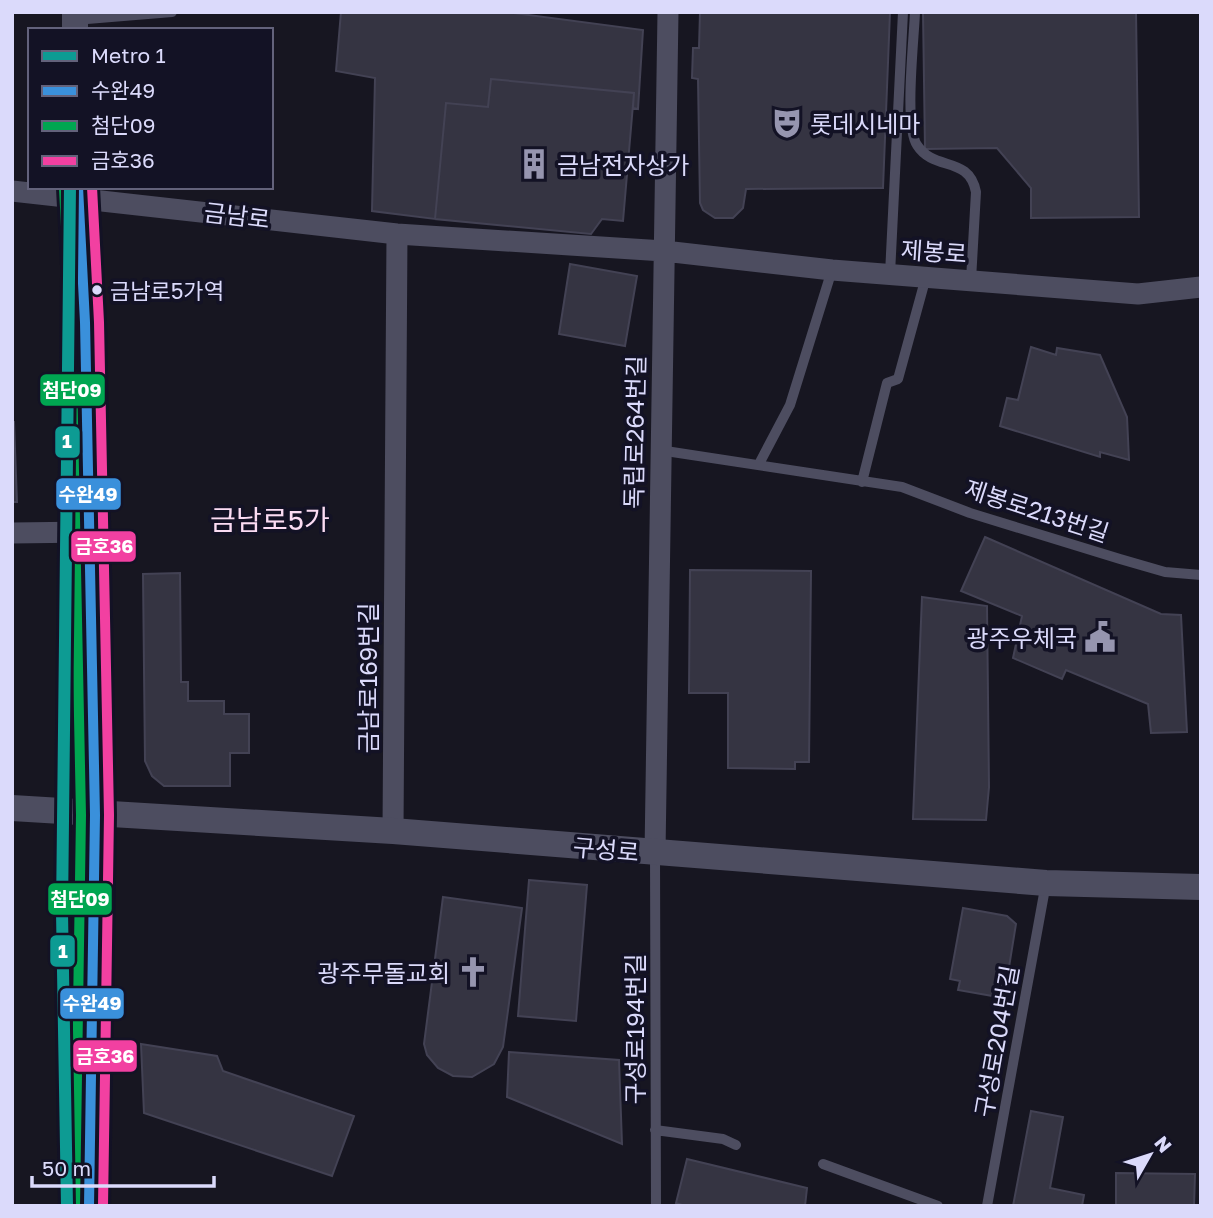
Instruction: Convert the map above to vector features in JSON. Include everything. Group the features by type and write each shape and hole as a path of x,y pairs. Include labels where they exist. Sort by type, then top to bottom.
{"street":[{"name":"독립로264번길","path":"655,853 659,450 668,12"},
{"name":"금남로","path":"12,191 78,192 397,234 664,251"},
{"path":"78,192 85,322 95,815 89,1206"},
{"name":"금남로169번길","path":"393,831 397,234"},
{"name":"제봉로","path":"664,251 832,270 1138,294 1201,287"},
{"path":"12,533 89,532"},
{"name":"구성로","path":"12,808 393,831 1046,883 1201,887"}],"lane":[{"path":"75,21 172,12"},
{"path":"890,275 903,12"},
{"path":"915,12 911,132 917,146 930,158 965,170 974,179 976,191 971,281"},
{"path":"760,464 790,405 832,270"},
{"path":"862,482 887,383 898,379 926,277"},
{"name":"제봉로213번길","path":"659,450 902,487 970,513 1165,572 1201,575"},
{"name":"구성로194번길","path":"655,853 656,1206"},
{"name":"구성로204번길","path":"987,1206 1046,883"},
{"path":"655,1130 723,1139 736,1145"},
{"path":"823,1164 938,1206"}],"building":[{"path":"341,12 506,12 643,30 638,109 633,108 634,93 491,79 488,107 446,103 435,219 372,211 375,78 336,71"},
{"path":"700,12 890,12 883,188 746,189 743,208 733,218 715,218 703,210 700,203 698,79 692,78 693,48 699,48"},
{"path":"923,12 1136,12 1139,217 1031,218 1031,188 997,148 925,149"},
{"name":"금남전자상가","path":"491,79 634,93 623,221 602,219 591,234 435,219 446,103 488,107"},
{"path":"570,264 637,276 625,346 559,334"},
{"path":"1031,347 1056,355 1057,348 1100,355 1127,417 1129,460 1100,452 1100,457 1000,426 1007,398 1018,400"},
{"path":"14,422 17,502 12,502"},
{"name":"광주우체국","path":"985,537 1161,614 1181,615 1187,732 1151,733 1148,704 1066,670 1062,679 1013,658 1022,616 961,591"},
{"path":"690,570 811,571 809,762 795,762 795,769 728,768 728,693 689,693"},
{"path":"180,573 181,682 188,682 188,701 224,701 224,714 249,714 249,753 230,753 230,786 164,786 152,776 145,761 143,574"},
{"path":"922,597 987,606 989,787 986,820 913,819"},
{"path":"529,880 587,885 576,1021 518,1016"},
{"name":"광주무돌교회","path":"443,897 522,908 503,1047 494,1064 472,1077 453,1076 438,1068 427,1055 424,1044"},
{"path":"963,908 1007,916 1016,924 1004,998 958,990 960,981 950,979"},
{"path":"141,1044 217,1056 223,1071 354,1116 332,1176 144,1113"},
{"path":"509,1052 619,1060 622,1144 507,1097"},
{"path":"1031,1111 1063,1117 1050,1188 1084,1195 1082,1206 1013,1206"},
{"path":"687,1159 807,1188 805,1206 685,1206 676,1203"},
{"path":"1116,1173 1195,1174 1194,1206 1116,1206"}],"metro line":[{"name":"1","path":"67,1206 62,912 70,189"}],"transit line":[{"name":"첨단09","path":"64,189 71,323 81,815 75,1206"},
{"name":"수완49","path":"78,189 85,322 95,815 89,1206"},
{"name":"금호36","path":"92,189 99,322 109,815 103,1206"}],"place":[{"name":"롯데시네마","path":"787,123"},
{"name":"금남전자상가","path":"534,164"},
{"name":"금남로5가역","path":"97,290"},
{"name":"광주우체국","path":"1100,637"},
{"name":"광주무돌교회","path":"473,972"}],"district":[{"name":"금남로5가","path":"270,519"}]}
